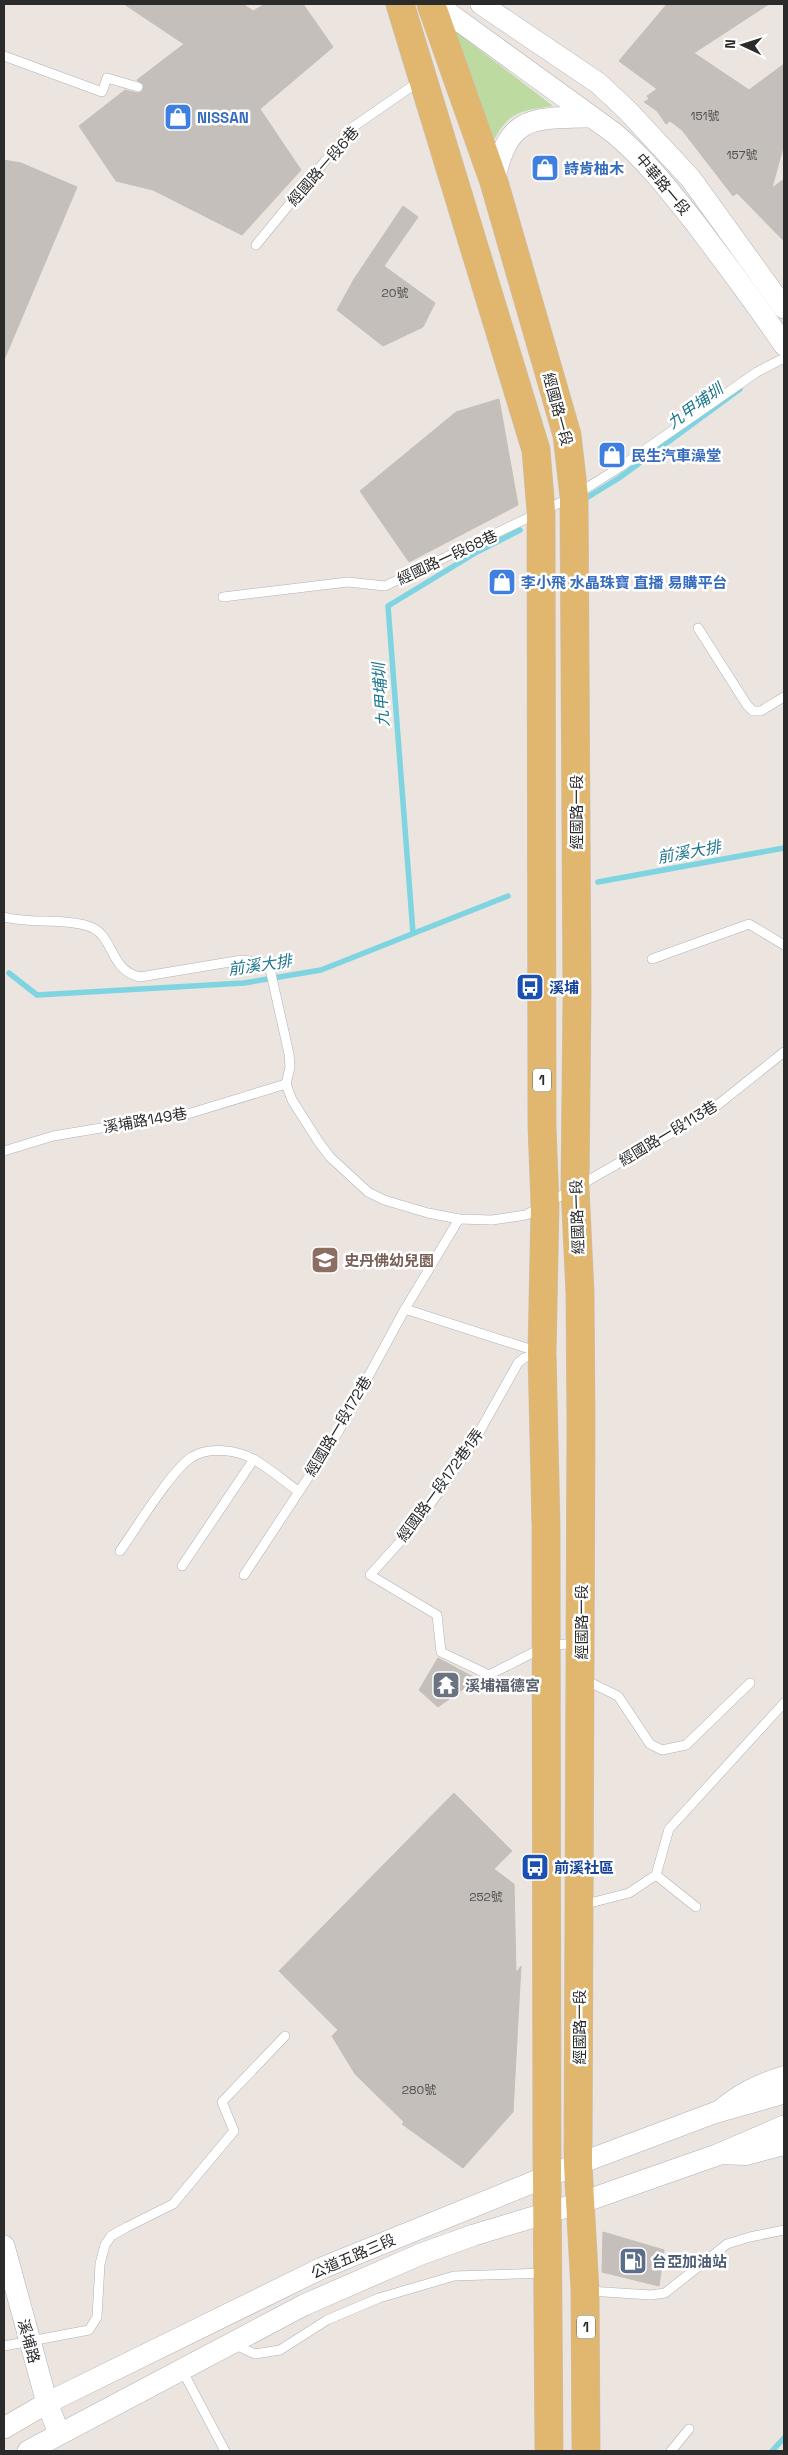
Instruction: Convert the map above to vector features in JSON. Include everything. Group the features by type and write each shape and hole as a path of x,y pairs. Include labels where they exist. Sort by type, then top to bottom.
{"main road":[{"name":"1","path":"400,4 536,450 541,511 542,1116 545,1205 542,1353 546,1526 549,2451"},
{"name":"經國路一段","path":"432,4 494,182 567,436 574,496 577,997 575,1188 580,1293 581,1643 578,2164 586,2290 586,2451"}],"street":[{"name":"中華路一段","path":"436,4 614,133 637,152 741,282 784,344"},
{"name":"中華路一段","path":"481,4 598,83 628,111 691,180 784,308"},
{"path":"494,182 499,160 510,137 528,121 558,117 590,117"},
{"name":"公道五路三段","path":"714,2113 751,2087 784,2075"},
{"name":"公道五路三段","path":"4,2428 47,2403 322,2268 578,2164 714,2113 784,2093"},
{"name":"公道五路三段","path":"28,2451 304,2305 421,2254 474,2235 548,2214 717,2156 784,2126"},
{"name":"公道五路三段","path":"717,2156 746,2156 784,2146"},
{"name":"溪埔路","path":"4,2246 47,2403 59,2434"}],"lane":[{"path":"4,56 102,92 107,78 138,87"},
{"name":"經國路一段6巷","path":"256,245 353,127 423,79"},
{"name":"經國路一段68巷","path":"223,597 348,582 385,586 574,496 620,467 757,372 784,358"},
{"path":"698,628 746,705 753,711 761,711 784,697"},
{"path":"4,917 88,926 101,933 120,968 129,975 140,977 242,960 265,964 270,969 289,1054 290,1067 286,1084"},
{"path":"652,959 749,924 784,945"},
{"name":"經國路一段113巷","path":"286,1084 292,1100 330,1157 368,1192 384,1200 419,1211 459,1219 492,1220 526,1216 710,1111 784,1052"},
{"name":"溪埔路149巷","path":"4,1151 53,1136 191,1113 286,1084"},
{"name":"經國路一段172巷","path":"120,1551 179,1469 192,1457 208,1451 222,1451 254,1460 298,1491 337,1434 405,1309 459,1219"},
{"path":"405,1309 542,1353"},
{"name":"經國路一段172巷1弄","path":"542,1353 531,1355 518,1363 472,1445 417,1523 370,1575 438,1616 441,1652 489,1675 546,1646 581,1643"},
{"path":"182,1566 254,1460"},
{"path":"244,1575 298,1491"},
{"path":"581,1678 618,1696 650,1744 662,1750 686,1745 750,1683"},
{"path":"580,1906 629,1893 656,1875 669,1828 784,1703"},
{"path":"656,1875 696,1907"},
{"path":"4,2346 89,2330 94,2325 97,2316 100,2264 105,2245 111,2236 173,2204 234,2131 222,2102 285,2036"},
{"path":"586,2290 651,2295 665,2293 705,2259 728,2244 783,2231"},
{"path":"231,2343 255,2354 280,2350 327,2320 379,2298 454,2276 548,2273"},
{"path":"182,2368 225,2451"},
{"path":"671,2451 689,2429"}],"green space":[{"path":"450,27 553,106 521,112 514,116 502,127 490,148"}],"building":[{"name":"NISSAN","path":"124,4 243,4 253,11 265,4 303,4 333,47 260,109 301,170 242,235 153,190 116,181 79,126 125,90 137,93 142,92 144,85 137,80 184,44"},
{"path":"667,4 769,4 694,53 749,90 784,64 784,144 772,188 784,179 784,241 737,193 733,196 682,130 670,121 666,124 657,111 644,102 649,99 647,96 657,89 619,61"},
{"path":"4,160 21,163 77,187 4,360"},
{"path":"403,206 418,217 384,266 435,303 423,327 383,346 337,310 354,279"},
{"path":"499,399 518,505 409,562 360,491 456,412"},
{"name":"溪埔福德宮","path":"438,1658 477,1679 438,1707 419,1690"},
{"path":"454,1793 512,1851 494,1869 514,1884 516,1973 521,1966 513,2112 463,2168 402,2124 404,2122 355,2074 332,2036 338,2030 279,1971"},
{"name":"台亞加油站","path":"603,2232 664,2250 659,2286 602,2272"}],"waterway":[{"name":"九甲埔圳","path":"588,497 619,478 740,389"},
{"name":"九甲埔圳","path":"413,933 388,606 477,552 520,530"},
{"name":"前溪大排","path":"598,882 784,848"},
{"name":"前溪大排","path":"9,973 37,995 244,983 321,970 508,896"},
{"path":"772,2451 784,2438"}],"place":[{"name":"NISSAN","path":"178,117"},
{"name":"詩肯柚木","path":"545,168"},
{"name":"民生汽車澡堂","path":"612,455"},
{"name":"李小飛 水晶珠寶 直播 易購平台","path":"502,582"},
{"name":"溪埔","path":"530,987"},
{"name":"史丹佛幼兒園","path":"325,1260"},
{"name":"溪埔福德宮","path":"446,1685"},
{"name":"前溪社區","path":"535,1867"},
{"name":"台亞加油站","path":"633,2261"}]}
